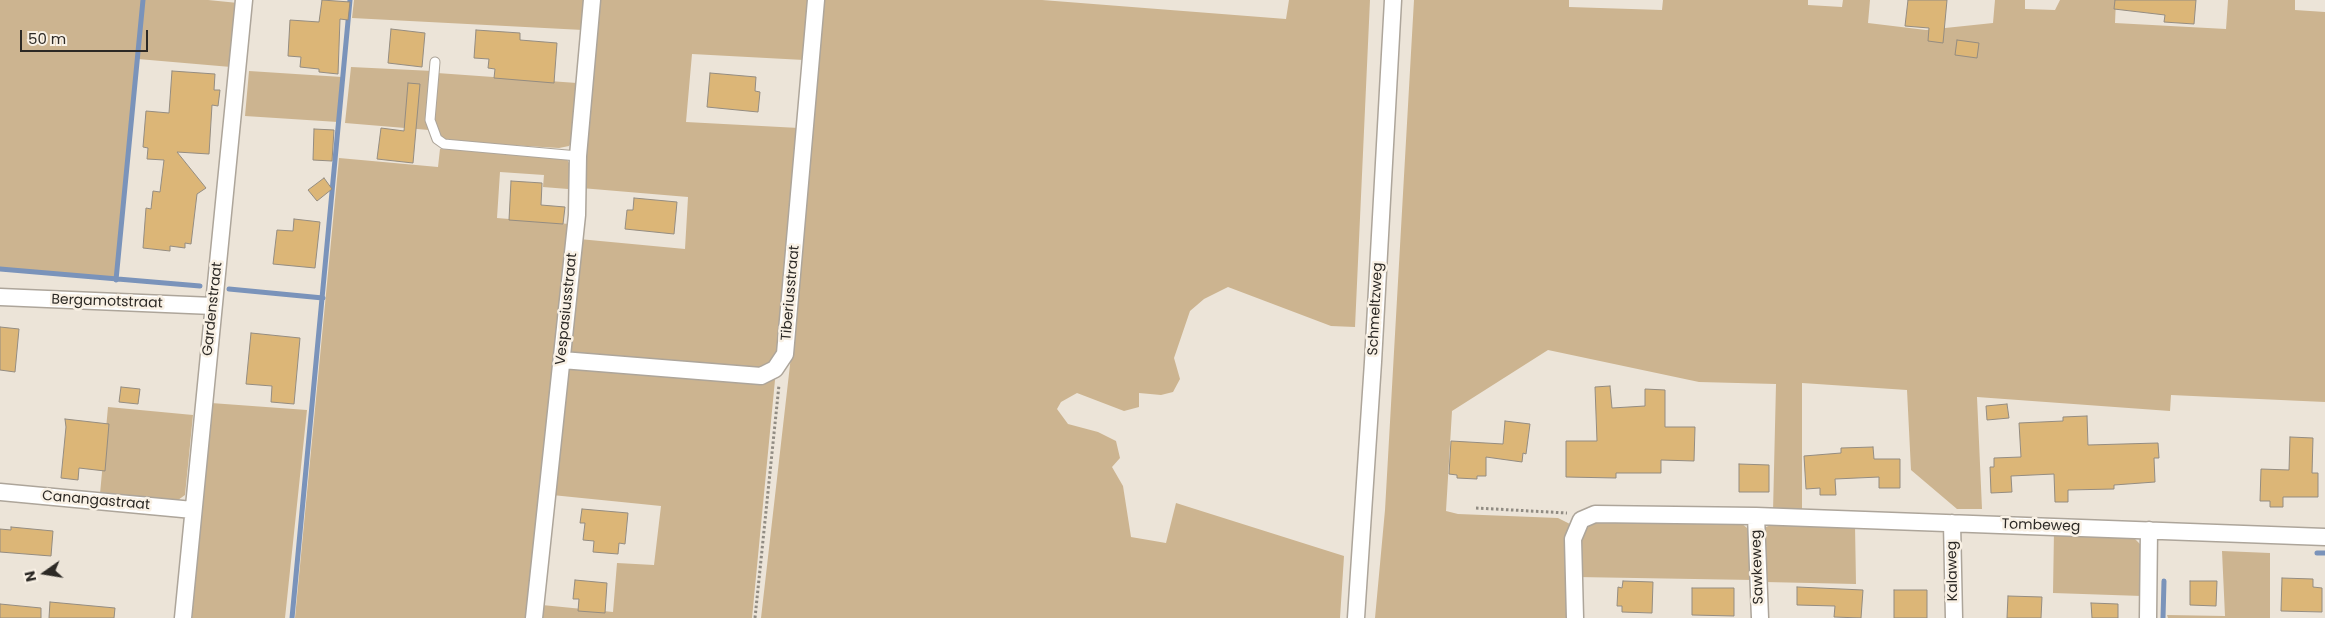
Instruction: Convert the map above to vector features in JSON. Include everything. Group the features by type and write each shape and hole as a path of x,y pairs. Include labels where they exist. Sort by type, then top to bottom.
{"street":[{"name":"Gardenstraat","path":"184,618 192,510 244,0"},
{"name":"Vespasiusstraat","path":"534,618 576,216 578,156 592,0"},
{"name":"Tiberiusstraat","path":"775,369 785,354 816,0"},
{"name":"Schmeltzweg","path":"1356,618 1373,362 1393,0"},
{"name":"Bergamotstraat","path":"0,297 213,306"},
{"path":"562,360 761,376 775,369"},
{"name":"Canangastraat","path":"0,492 192,510"},
{"name":"Tombeweg","path":"1581,520 1595,514 1756,516 2325,536"},
{"name":"Sawkeweg","path":"1756,516 1760,618"},
{"path":"1575,618 1573,539 1581,520"},
{"name":"Kalaweg","path":"1952,523 1954,618"},
{"path":"2148,618 2149,530"}],"lane":[{"path":"435,62 430,120 437,139 444,144 578,156"}],"path":[{"path":"755,618 780,376 775,369"},
{"path":"1476,508 1567,513 1581,520"}],"shaded area":[{"path":"0,0 208,0 238,3 231,67 138,59 116,280 0,269"},
{"path":"354,0 586,0 583,30 352,18"},
{"path":"597,0 809,0 804,60 692,54 686,122 799,128 781,349 776,361 758,371 574,354 571,350 579,239 685,249 688,197 581,188"},
{"path":"822,0 1042,0 1286,19 1289,0 1370,0 1355,327 1331,326 1228,287 1204,299 1190,311 1174,358 1180,379 1173,392 1161,395 1139,393 1139,407 1124,411 1077,393 1061,402 1057,409 1068,424 1098,432 1116,441 1120,458 1112,467 1123,486 1131,537 1166,543 1176,503 1344,556 1340,618 761,618 794,330"},
{"path":"1414,0 1569,0 1569,7 1662,10 1663,0 1808,0 1808,5 1842,7 1843,0 1870,0 1868,23 1926,30 1993,23 1995,0 2025,0 2025,9 2055,10 2060,0 2116,0 2115,23 2226,29 2228,0 2295,0 2295,10 2325,12 2325,402 2171,395 2170,411 1977,397 1982,509 1957,509 1911,470 1907,390 1802,383 1802,513 1773,512 1776,384 1699,382 1548,350 1452,411 1446,511 1458,514 1558,518 1572,525 1570,618 1375,618 1385,510"},
{"path":"351,67 433,71 429,130 345,123"},
{"path":"249,71 342,77 338,122 245,116"},
{"path":"437,73 577,83 573,139 569,146 559,148 444,141 434,125"},
{"path":"440,149 559,155 567,159 570,165 572,183 568,189 543,187 544,175 500,172 497,218 569,224 546,427 530,618 295,618 339,158 438,167"},
{"path":"567,368 771,375 775,380 752,618 541,618 542,605 613,612 617,563 654,565 661,506 552,495"},
{"path":"211,403 307,410 285,618 192,618"},
{"path":"108,407 193,415 185,495 178,500 100,494"},
{"path":"1601,518 1740,522 1747,528 1751,541 1753,580 1577,577 1578,542 1588,524"},
{"path":"1777,523 1855,525 1856,584 1765,582 1763,528"},
{"path":"2054,531 2134,538 2140,544 2143,554 2142,596 2053,593"},
{"path":"2222,551 2270,553 2270,618 2168,618 2167,615 2225,616"}],"building":[{"path":"322,0 350,2 348,20 340,19 338,74 300,67 301,57 288,56 290,20 319,22"},
{"path":"1908,0 1947,0 1943,43 1928,41 1929,28 1905,26"},
{"path":"2115,0 2196,0 2194,24 2164,22 2165,15 2114,9"},
{"path":"391,29 425,33 422,67 388,63"},
{"path":"476,30 520,33 520,40 557,43 554,83 494,78 495,69 488,68 489,59 474,58"},
{"path":"1957,40 1979,43 1977,58 1955,55"},
{"path":"172,71 215,74 214,90 220,90 218,106 212,105 209,154 177,152 206,188 197,194 191,244 185,243 185,248 170,246 170,251 143,248 146,208 151,209 153,191 160,192 164,160 147,159 148,148 143,147 146,111 169,113"},
{"path":"710,73 756,77 755,91 760,92 758,112 707,107"},
{"path":"408,83 420,84 413,163 377,159 381,128 404,131"},
{"path":"314,129 334,130 332,161 313,160"},
{"path":"324,178 332,189 317,201 308,190"},
{"path":"511,181 542,183 541,205 565,207 563,224 509,220"},
{"path":"634,198 677,202 674,234 625,229 627,210 633,210"},
{"path":"294,219 320,222 315,268 273,264 277,230 293,231"},
{"path":"0,327 19,329 15,372 0,370"},
{"path":"251,333 300,338 294,404 271,402 272,386 246,384"},
{"path":"1610,386 1612,408 1645,406 1645,389 1665,390 1665,427 1695,427 1694,461 1661,460 1661,473 1616,473 1616,478 1566,477 1566,441 1597,441 1595,387"},
{"path":"121,387 140,389 138,404 119,402"},
{"path":"2007,404 2009,418 1987,420 1986,406"},
{"path":"2087,416 2088,445 2158,443 2159,458 2154,458 2155,482 2114,485 2114,489 2068,490 2068,502 2055,502 2054,474 2011,476 2012,492 1991,493 1990,467 1994,467 1994,458 2021,457 2019,423 2063,421 2063,417"},
{"path":"65,419 109,424 105,471 79,468 78,480 61,478 66,427"},
{"path":"1505,421 1530,424 1526,454 1523,453 1522,462 1486,457 1486,476 1477,476 1477,479 1457,478 1457,475 1449,474 1451,441 1503,444"},
{"path":"2290,437 2313,438 2312,473 2318,473 2318,497 2283,497 2283,507 2270,507 2270,501 2260,501 2261,469 2289,470"},
{"path":"1873,447 1874,459 1900,459 1900,488 1879,488 1879,477 1835,479 1836,495 1820,495 1820,488 1806,489 1804,456 1841,453 1841,448"},
{"path":"1739,464 1769,465 1769,492 1739,492"},
{"path":"582,509 628,513 625,544 619,543 618,554 593,552 594,541 583,540 585,523 580,523"},
{"path":"11,527 53,531 51,556 0,552 0,529 11,530"},
{"path":"2282,578 2313,579 2313,587 2322,588 2322,612 2281,611"},
{"path":"575,580 607,583 605,613 578,611 579,599 573,599"},
{"path":"1623,581 1653,582 1652,613 1622,612 1622,606 1617,606 1618,587 1622,588"},
{"path":"2190,581 2217,581 2216,606 2190,605"},
{"path":"1797,587 1863,590 1861,618 1834,617 1835,606 1797,605"},
{"path":"1692,588 1734,588 1734,616 1692,615"},
{"path":"1894,590 1927,590 1927,618 1894,618"},
{"path":"2008,596 2042,597 2041,618 2007,618"},
{"path":"50,602 115,608 114,618 49,618"},
{"path":"2091,603 2118,604 2118,618 2092,618"},
{"path":"0,604 41,608 41,618 0,618"}],"waterway":[{"path":"116,280 143,0"},
{"path":"292,618 350,0"},
{"path":"0,269 200,286"},
{"path":"229,289 323,298"},
{"path":"2317,553 2325,553"},
{"path":"2163,618 2164,581"}]}
